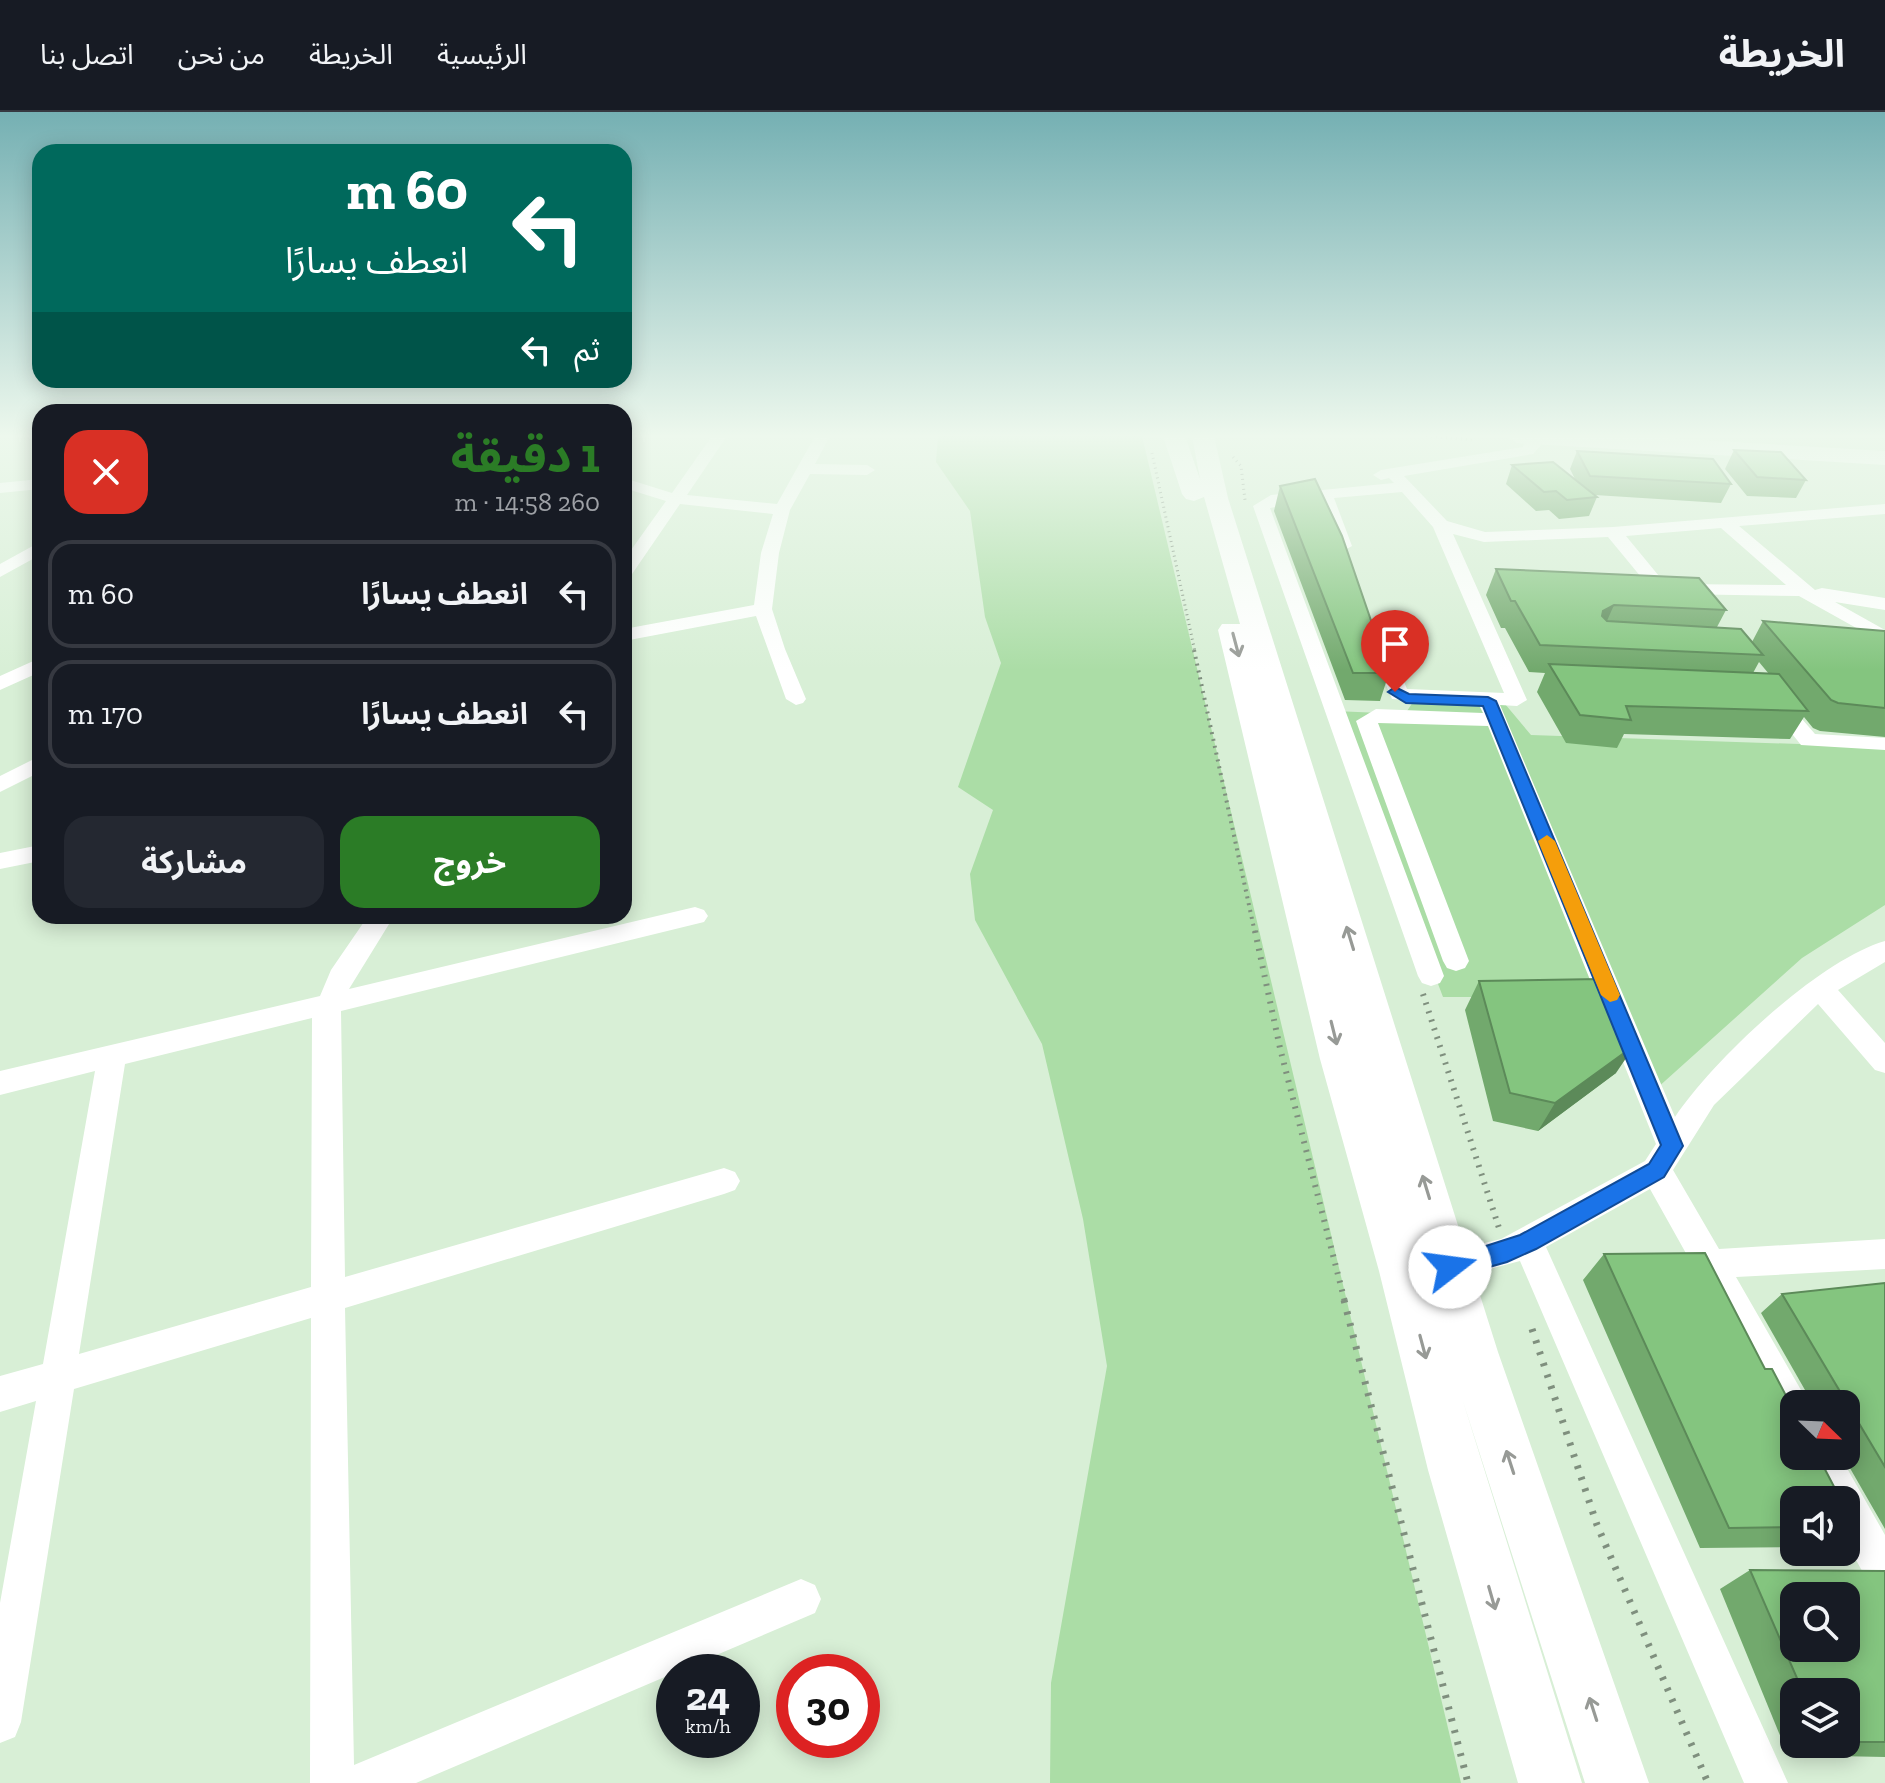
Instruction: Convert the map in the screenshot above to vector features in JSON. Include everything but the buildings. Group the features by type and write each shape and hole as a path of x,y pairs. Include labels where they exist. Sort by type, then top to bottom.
{"highway":[{"path":"1200,514 1341,1059 1426,1269 1473,1352 1617,1783"},
{"path":"1220,514 1426,1269 1455,1470 1550,1783"}],"street":[{"path":"632,562 665,514"},
{"path":"781,514 770,553 763,609 775,649 796,699"},
{"path":"1264,514 1424,977"},
{"path":"1331,514 1350,565"},
{"path":"1431,514 1441,525 1474,586 1518,681 1517,700 1493,711 1376,715 1367,721 1456,961"},
{"path":"1441,525 1484,537 1613,532 1823,514"},
{"path":"1724,522 1803,591 1885,638"},
{"path":"1613,532 1660,588"},
{"path":"0,572 32,555"},
{"path":"1630,588 1803,591 1885,604"},
{"path":"1687,589 1705,612"},
{"path":"632,634 763,609"},
{"path":"1370,621 1395,692 1399,695 1493,711"},
{"path":"0,684 32,668"},
{"path":"1761,689 1809,740 1885,744"},
{"path":"1493,711 1664,1158 1712,1264 1783,1390"},
{"path":"0,785 32,767"},
{"path":"0,861 32,855"},
{"path":"0,1083 695,916"},
{"path":"332,1783 325,1033 329,1004 340,977 376,924"},
{"path":"1426,1269 1517,1247 1664,1158 1704,1097 1791,1012 1820,988 1885,950"},
{"path":"1820,988 1885,1062"},
{"path":"0,1722 112,1056"},
{"path":"0,1394 724,1181"},
{"path":"1517,1247 1766,1783"},
{"path":"1712,1264 1885,1254"},
{"path":"1860,1529 1885,1573"},
{"path":"364,1783 801,1599"}],"path":[{"path":"1176,514 1280,1048 1468,1783"},
{"path":"1424,977 1517,1247"},
{"path":"1532,1327 1597,1525 1708,1783"}],"green space":[{"path":"970,514 1160,514 1461,1783 1050,1783 1051,1683 1107,1366 1083,1219 1042,1044 975,920 970,874 993,810 958,787 1001,663 985,617"},
{"path":"1417,696 1500,698 1531,735 1885,747 1885,905 1802,958 1646,1098 1605,997 1443,997 1334,711 1405,714"}],"slow traffic":[{"path":"1547,841 1610,995"}],"route":[{"path":"1395,692 1406,698 1488,701 1672,1146 1656,1170 1528,1242 1507,1252 1450,1267"}]}
